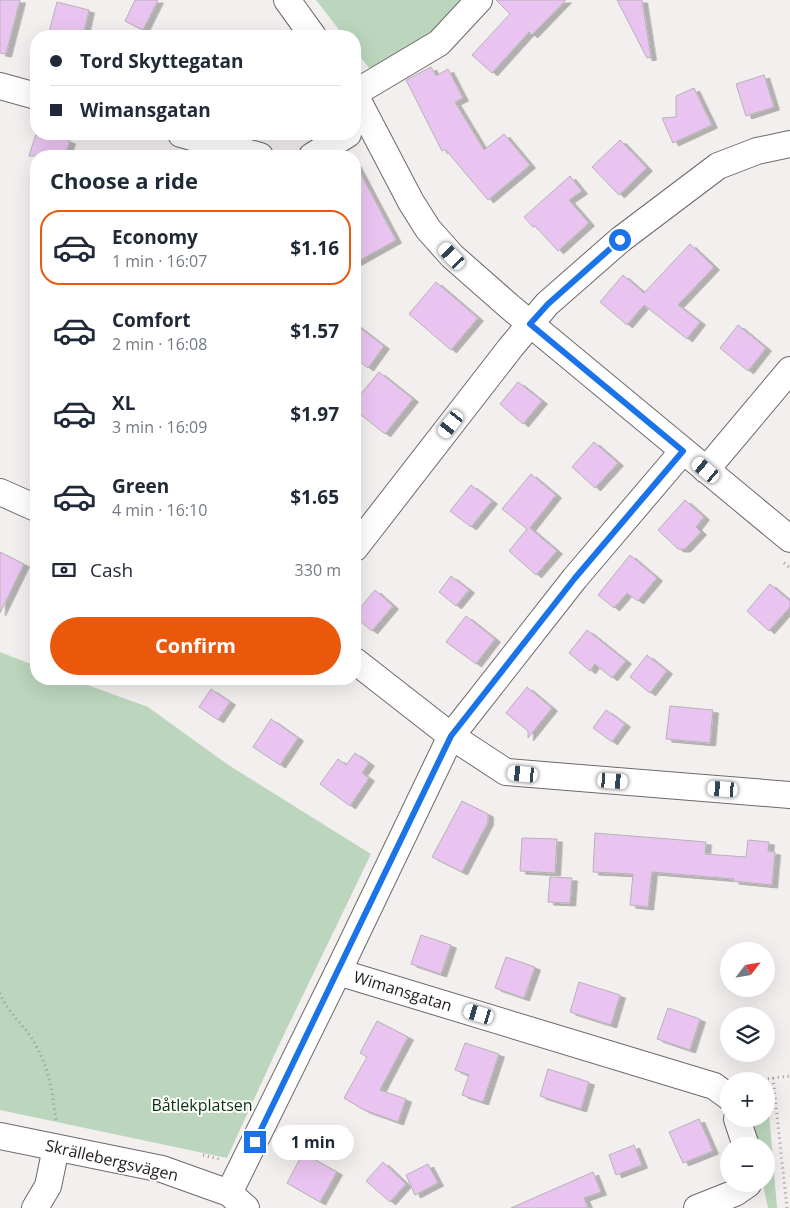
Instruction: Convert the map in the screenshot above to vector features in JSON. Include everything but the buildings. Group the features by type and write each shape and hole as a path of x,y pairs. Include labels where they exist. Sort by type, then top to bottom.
{"street":[{"path":"287,0 310,30"},
{"path":"361,90 440,42 479,0"},
{"path":"0,86 30,94"},
{"path":"361,133 393,171 428,229 452,256 530,324 790,539"},
{"path":"203,140 238,150"},
{"path":"322,150 339,140"},
{"path":"361,540 530,324 548,304 620,240 718,166 757,151 790,144"},
{"path":"706,470 790,370"},
{"path":"338,972 451,736 575,578 683,451"},
{"path":"0,492 30,505"},
{"path":"361,666 451,736 506,772 790,795"},
{"name":"Wimansgatan","path":"238,1200 338,972 720,1087"},
{"name":"Skrällebergsvägen","path":"0,1136 56,1136 162,1169 238,1200"},
{"path":"35,1208 48,1186 56,1136"},
{"path":"697,1208 736,1192"}],"path":[{"path":"0,993 4,1003 35,1043 51,1082 56,1136"},
{"path":"775,1078 790,1076"},
{"path":"775,1097 787,1208"},
{"path":"198,1154 227,1160"}],"green space":[{"path":"316,0 465,0 427,40 369,68 361,58 361,30 339,30"},
{"name":"Båtlekplatsen","path":"0,652 30,664 30,685 88,685 148,707 227,764 371,854 227,1158 0,1110"},
{"path":"751,1127 770,1127 771,1137 753,1137"},
{"path":"775,1184 777,1208 768,1208 765,1192 775,1192"}],"route":[{"path":"255,1142 451,736 575,578 683,451 599,379 530,324 548,304 620,240"}]}
